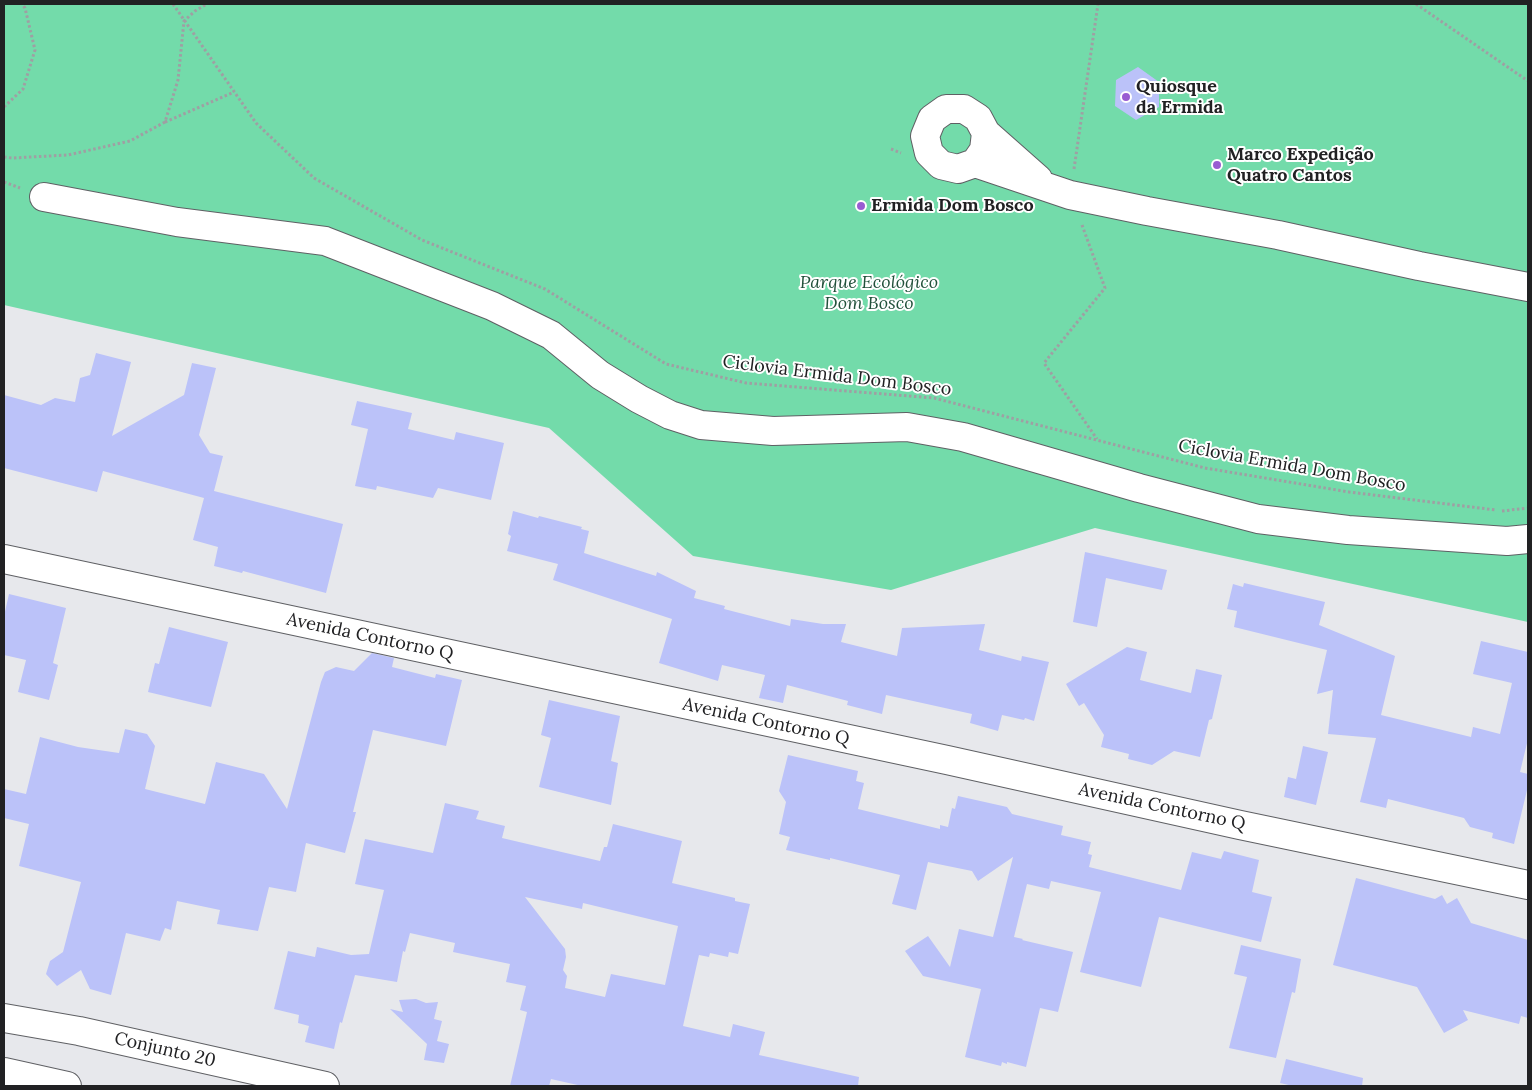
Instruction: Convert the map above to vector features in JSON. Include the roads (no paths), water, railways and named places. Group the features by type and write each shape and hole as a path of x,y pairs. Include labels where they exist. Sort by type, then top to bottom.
{"street":[{"path":"986,133 984,150 975,163 958,169 941,165 929,153 925,136 932,119 946,110 964,109 978,118 986,133 1060,192"},
{"path":"975,163 1060,192 1147,212 1278,235 1528,287"},
{"path":"44,197 177,222 326,241 492,306 551,335 600,375 640,399 670,415 701,425 773,431 907,427 963,437 1139,488 1258,519 1348,530 1508,541 1528,539"},
{"name":"Avenida Contorno Q","path":"4,559 938,758 1240,825 1528,885"},
{"name":"Conjunto 20","path":"4,1018 78,1031 325,1086"},
{"path":"4,1072 68,1086"}],"place":[{"name":"Quiosque da Ermida","path":"1126,97"},
{"name":"Marco Expedição Quatro Cantos","path":"1217,165"},
{"name":"Ermida Dom Bosco","path":"861,206"}],"park label":[{"name":"Parque Ecológico Dom Bosco","path":"869,293"}]}
